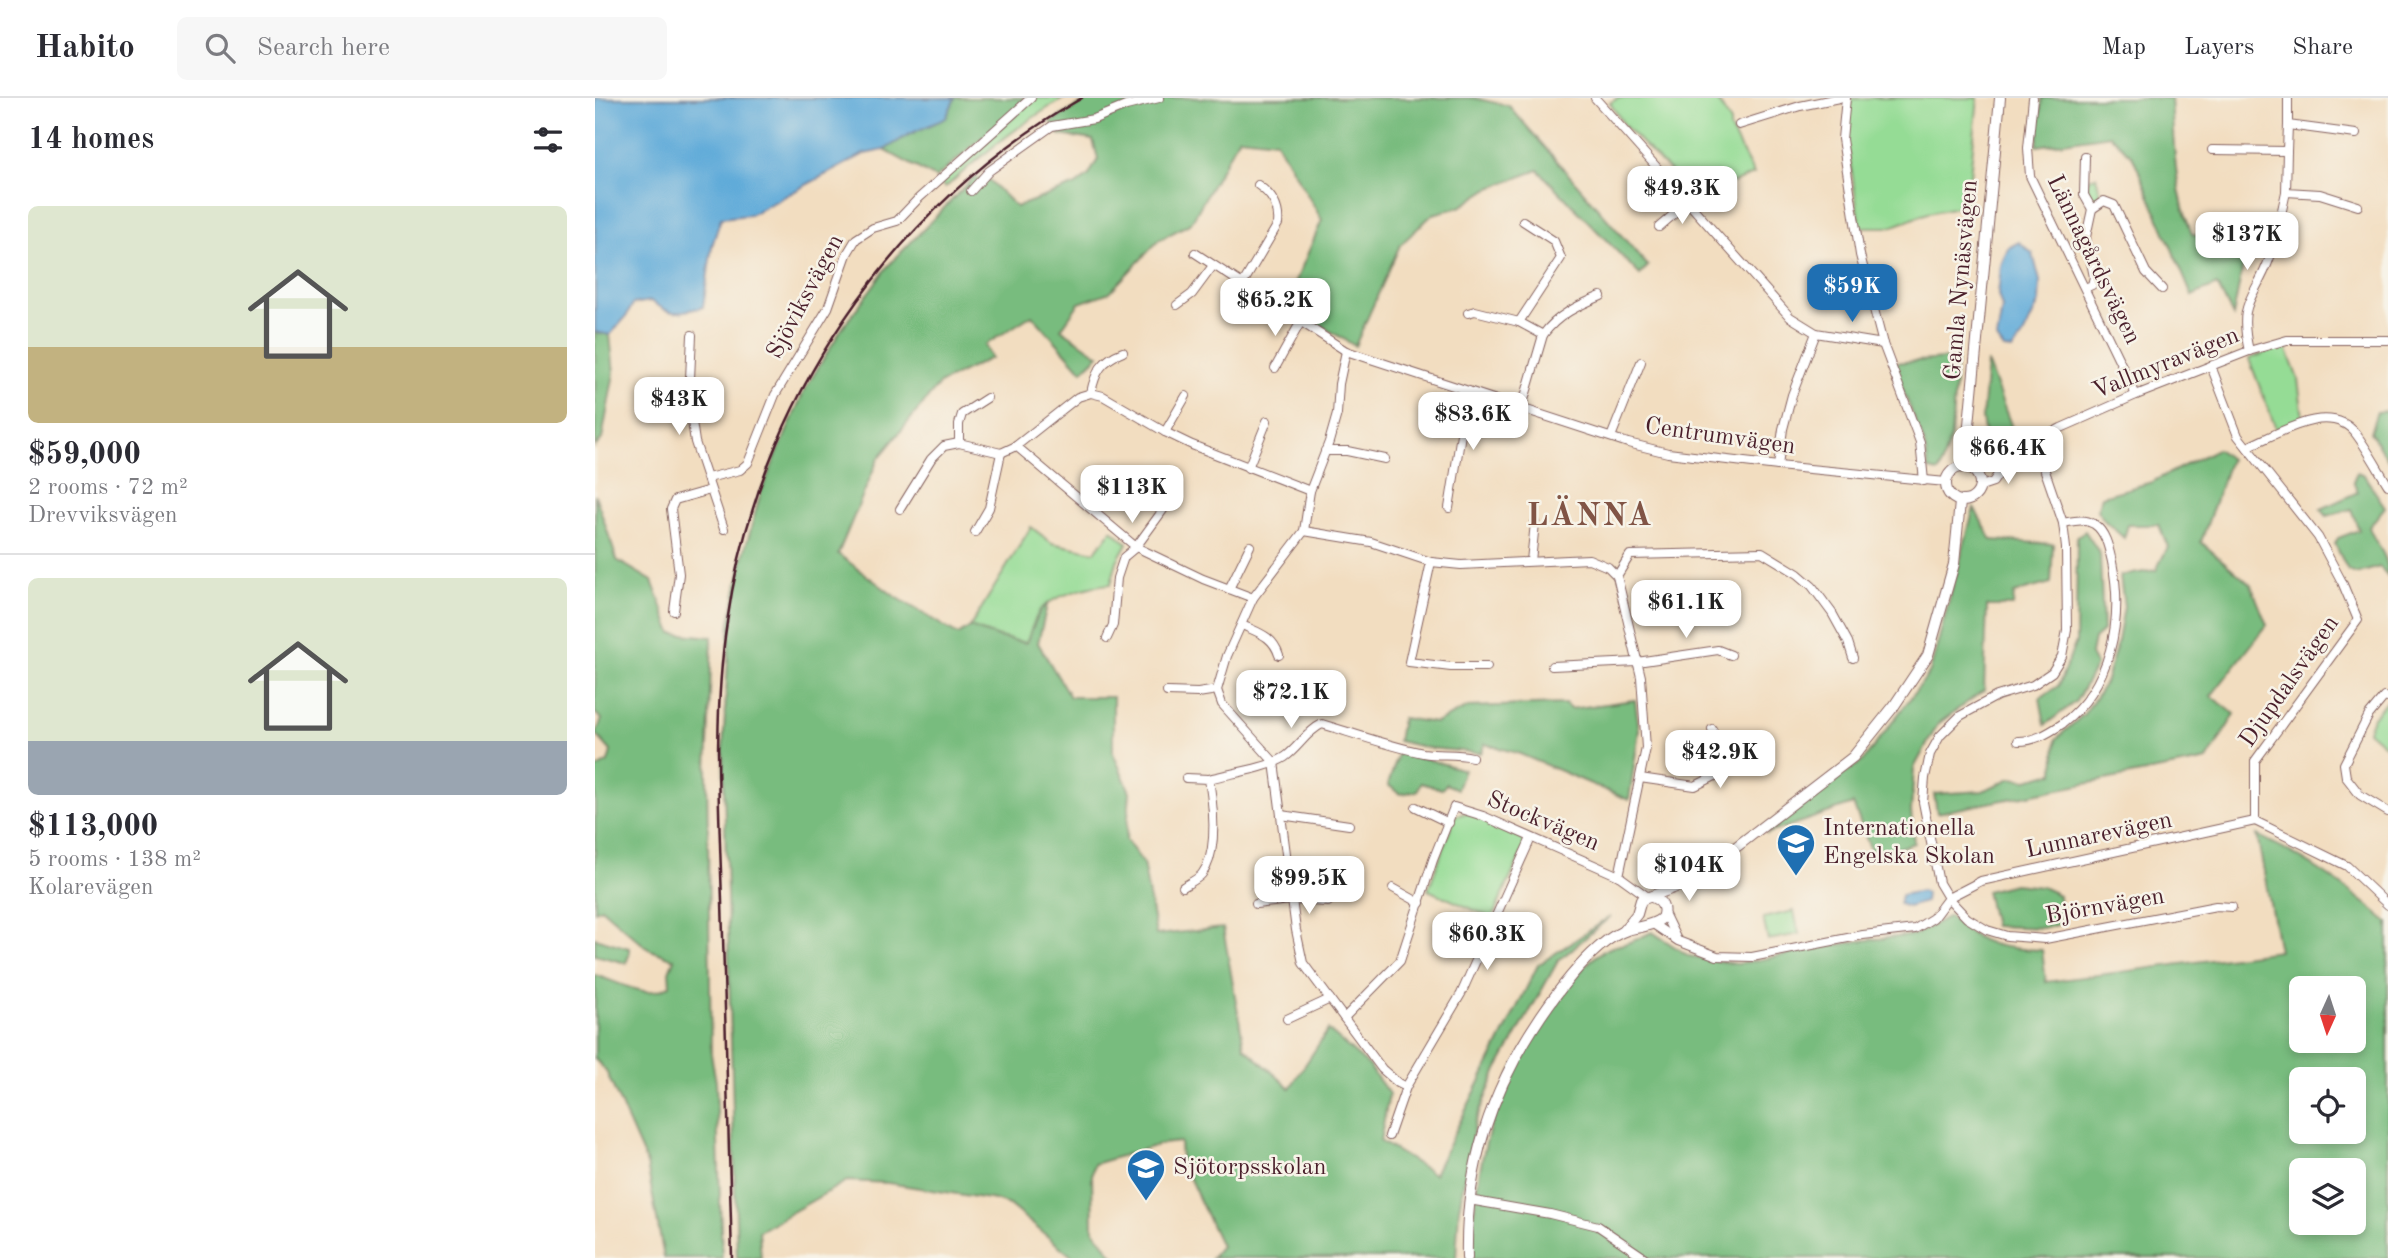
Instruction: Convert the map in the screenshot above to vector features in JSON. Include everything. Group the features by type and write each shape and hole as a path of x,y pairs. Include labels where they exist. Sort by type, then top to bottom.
{"street":[{"name":"Sjöviksvägen","path":"708,478 740,470 748,463 775,395 828,307 847,254 856,239 873,228 897,220 1031,98"},
{"path":"971,191 989,171 1052,126 1094,119 1126,106 1159,98"},
{"path":"1595,98 1790,317 1816,332 1882,344"},
{"path":"1739,125 1800,106 1839,98"},
{"path":"1846,98 1842,139 1860,254 1882,344 1920,442 1924,481"},
{"name":"Gamla Nynäsvägen","path":"1965,467 2000,98"},
{"name":"Lännagårdsvägen","path":"2033,98 2028,148 2030,176 2136,395"},
{"path":"2249,351 2244,313 2270,259 2286,192 2288,98"},
{"path":"2288,125 2356,134"},
{"path":"2212,150 2287,151"},
{"path":"2085,157 2084,195 2092,209 2086,237 2094,277 2092,285 2085,288"},
{"path":"1242,285 1278,224 1279,214 1271,194 1258,184"},
{"path":"2286,192 2320,194 2358,206"},
{"path":"2092,209 2104,201 2114,205 2146,272 2162,289"},
{"path":"1659,227 1688,202"},
{"path":"2224,219 2280,220"},
{"path":"1519,322 1561,258 1554,242 1523,221"},
{"name":"Centrumvägen","path":"1195,253 1212,267 1346,351 1611,437 1668,453 1946,482"},
{"path":"1177,305 1192,294 1212,267"},
{"path":"1522,407 1543,335 1551,323 1583,303 1601,296"},
{"path":"1468,313 1475,311 1519,322 1543,335"},
{"path":"1275,368 1300,323"},
{"path":"1778,466 1783,429 1792,395 1816,332"},
{"path":"692,335 689,401 695,442 724,529"},
{"name":"Vallmyravägen","path":"1981,486 1993,482 2011,455 2061,428 2136,395 2249,351 2287,340 2388,340"},
{"path":"1346,351 1339,384 1337,414 1310,491 1304,531 1253,598 1227,656 1217,690 1222,704 1274,762 1299,953 1303,963 1382,1069 1400,1087"},
{"path":"1091,393 1095,372 1111,357 1123,352"},
{"path":"1611,437 1641,362"},
{"name":"Djupdalsvägen","path":"2211,366 2238,436 2318,537 2358,620 2255,761 2255,821"},
{"path":"1449,508 1468,391"},
{"path":"900,509 931,459 944,446 959,443 1001,453 1016,446 1078,397 1091,393 1103,396 1165,432 1310,491"},
{"path":"1165,432 1186,396"},
{"path":"959,443 962,414 987,398"},
{"path":"2247,446 2324,418 2342,422 2355,433 2388,485"},
{"path":"1248,468 1267,421"},
{"name":"Björnvägen","path":"2035,442 2063,523 2067,630 2062,656 2052,672 2033,685 1997,696 1960,716 1940,736 1930,754 1923,802 1939,883 1966,918 1987,930 2007,936 2045,939 2216,906 2232,908"},
{"path":"1016,446 1136,547 1253,598"},
{"path":"1325,451 1385,458"},
{"path":"975,532 989,508 1001,453"},
{"path":"1965,467 1975,471 1981,486 1972,500 1961,502 1949,495 1946,482 1952,471 1965,467"},
{"path":"674,611 679,574 671,509 675,500 710,490"},
{"path":"1623,931 1637,909 1650,897 1669,891 1727,854 1853,757 1894,706 1928,655 1954,564 1961,502"},
{"path":"1107,638 1113,625 1117,578 1124,557 1136,547 1163,510"},
{"path":"2018,741 2031,741 2049,733 2073,715 2103,674 2112,640 2117,608 2116,583 2104,534 2095,525 2083,520 2063,523"},
{"path":"1531,561 1535,523"},
{"path":"1304,531 1371,542 1431,562 1461,565 1590,559 1608,567 1617,576 1641,677 1646,748 1619,876"},
{"path":"1229,589 1250,546"},
{"path":"1617,576 1630,555 1762,552 1812,586 1832,612 1853,658"},
{"path":"1431,562 1409,662 1451,667 1487,667"},
{"path":"1242,625 1270,638 1276,645 1279,656"},
{"path":"1552,666 1637,662 1718,650 1731,655"},
{"path":"1167,692 1198,693 1217,690"},
{"path":"2388,698 2384,697 2369,715 2344,764 2346,778 2360,795 2388,812"},
{"path":"1186,778 1209,779 1274,762 1286,756 1312,729 1322,723 1422,753 1472,757"},
{"path":"1712,729 1731,768"},
{"path":"1640,778 1695,786 1756,754"},
{"path":"1183,887 1202,874 1208,860 1214,827 1209,779"},
{"name":"Stockvägen","path":"1416,807 1449,823"},
{"name":"Stockvägen","path":"1344,1018 1400,961 1433,860 1454,807 1483,816 1619,876 1650,897"},
{"path":"1281,815 1349,825"},
{"path":"2255,821 2347,866 2388,905"},
{"name":"Lunnarevägen","path":"1650,924 1678,940 1717,956 1752,957 1863,935 1915,929 1933,918 1948,898 1981,881 2255,821"},
{"path":"1389,1136 1400,1087 1461,994 1531,838"},
{"path":"1467,1258 1469,1200 1480,1139 1507,1071 1529,1034 1575,969 1601,945 1623,931 1662,918 1664,911 1692,878"},
{"name":"Stockvägen","path":"1630,885 1637,909"},
{"path":"1393,888 1420,903"},
{"path":"1650,897 1658,899 1678,940"},
{"path":"1256,904 1292,900 1328,902"},
{"path":"1637,909 1643,922 1650,924"},
{"path":"1495,918 1533,937"},
{"path":"1287,1019 1331,999"},
{"path":"1469,1200 1550,1213 1598,1226 1645,1258"}],"green space":[{"path":"955,98 1027,98 936,178 884,150 910,134 946,118"},
{"path":"1035,98 1065,98 1002,140 945,188 939,182"},
{"path":"1091,98 1474,98 1509,106 1648,266 1640,275 1538,170 1488,189 1460,207 1433,214 1400,245 1355,346 1286,304 1322,220 1276,141 1239,137 1191,223 1159,240 1110,292 1079,303 1061,329 1099,355 1082,371 1032,315 985,345 991,358 939,384 878,459 838,554 893,595 958,635 970,627 1026,643 1040,610 1047,605 1038,643 1070,697 1113,697 1113,753 1130,792 1126,840 1143,863 1156,935 1223,928 1244,1047 1290,1088 1328,1030 1368,1065 1389,1094 1380,1141 1434,1174 1538,965 1611,916 1558,961 1497,1070 1475,1122 1459,1208 1456,1258 1211,1258 1221,1246 1181,1160 1180,1142 1161,1144 1094,1164 1093,1229 1115,1258 1074,1258 1009,1205 995,1200 888,1183 847,1181 759,1231 761,1258 737,1258 723,750 730,623 743,557 761,492 804,391 841,330 887,267 973,178 988,179 1016,207 1076,185 1089,175 1098,159 1093,140 1060,135 1051,122"},
{"path":"1618,98 1716,98 1730,121 1730,129 1754,174 1696,198 1625,126 1610,103"},
{"path":"1978,98 1967,205 1928,213 1891,227 1860,227 1847,139 1851,99"},
{"path":"2042,98 2171,98 2178,184 2192,234 2222,239 2223,258 2244,260 2233,316 2217,285 2192,296 2133,157 2110,135 2037,146"},
{"path":"2096,176 2102,200 2093,205 2087,194 2088,179"},
{"path":"595,332 610,335 614,373 602,439 595,447"},
{"path":"2285,345 2298,379 2303,418 2276,429 2249,359"},
{"path":"1957,358 1951,436 1939,472 1929,470 1924,442 1892,363"},
{"path":"1987,362 2011,425 2013,443 2003,449 1987,448 1982,419"},
{"path":"2388,411 2388,460 2370,432 2377,412"},
{"path":"2217,449 2230,459 2201,542 2251,585 2267,625 2211,696 2235,714 2207,760 1937,813 1934,794 1983,791 2011,778 2027,780 2054,773 2056,739 2084,714 2105,683 2118,641 2124,607 2120,576 2156,570 2168,547 2159,525 2128,525 2124,538 2097,510 2102,496 2152,482"},
{"path":"2357,472 2364,475 2385,507 2369,527 2384,556 2388,576 2380,567 2356,574 2348,571 2335,544 2338,538 2359,530 2351,509 2327,516 2321,509 2358,492 2353,481"},
{"path":"595,494 617,560 652,581 672,633 712,637 707,772 711,1054 716,1082 722,1258 664,1258 647,1164 606,1071 595,1059 595,975 633,989 652,991 670,985 669,972 674,959 648,949 601,908 595,911 595,769 608,762 611,751 596,734 602,719 595,713"},
{"path":"1974,508 1992,540 2053,544 2051,583 2014,593 2013,606 1987,606 1984,690 1938,724 1914,768 1911,811 1914,843 1873,856 1853,804 1766,834 1817,792 1863,761 1930,672"},
{"path":"1031,527 1052,543 1095,552 1112,530 1127,543 1117,561 1111,584 1072,592 1044,606 1037,615 1026,643 970,627"},
{"path":"2085,531 2100,554 2103,631 2094,639 2091,654 2096,666 2076,701 2045,725 2040,698 2058,686 2076,642 2077,536"},
{"path":"1635,700 1639,730 1629,800 1520,754 1485,744 1481,753 1428,748 1398,741 1402,718 1436,723 1468,707 1565,704 1570,709"},
{"path":"2386,702 2388,748 2368,731 2373,717"},
{"path":"1399,751 1464,770 1457,789 1446,784 1442,789 1421,783 1417,791 1401,794 1388,785"},
{"path":"1469,812 1528,840 1492,918 1428,890 1455,816"},
{"path":"2257,835 2325,874 2388,922 2388,1258 1472,1258 1475,1201 1480,1172 1494,1116 1504,1089 1531,1038 1570,984 1589,962 1612,947 1652,932 1689,956 1737,964 1859,941 1915,935 1949,916 1971,934 1991,944 2042,950 2046,982 2279,951"},
{"path":"2014,884 2042,887 2059,895 2060,924 2046,928 1994,926 1986,891"},
{"path":"1794,911 1799,934 1768,940 1763,918"},
{"path":"595,938 629,948 626,963 595,955"}],"water":[{"path":"595,98 955,98 946,118 910,134 884,150 864,154 750,215 721,218 712,246 703,307 670,312 651,301 633,304 626,317 610,335 595,332"},
{"path":"2019,242 2033,254 2040,281 2039,302 2023,336 2012,350 2004,349 1997,339 2002,308 1998,295 2001,265 2008,248"},
{"path":"1921,891 1926,893 1925,902 1908,907 1899,904 1901,895"}],"railway":[{"path":"732,1258 718,726 727,622 743,541 769,463 803,389 845,319 894,254 950,195 1013,143 1082,98"}],"place":[{"name":"Internationella Engelska Skolan","path":"1796,877"},
{"name":"Sjötorpsskolan","path":"1146,1202"}],"district":[{"name":"LÄNNA","path":"1590,517"}]}
